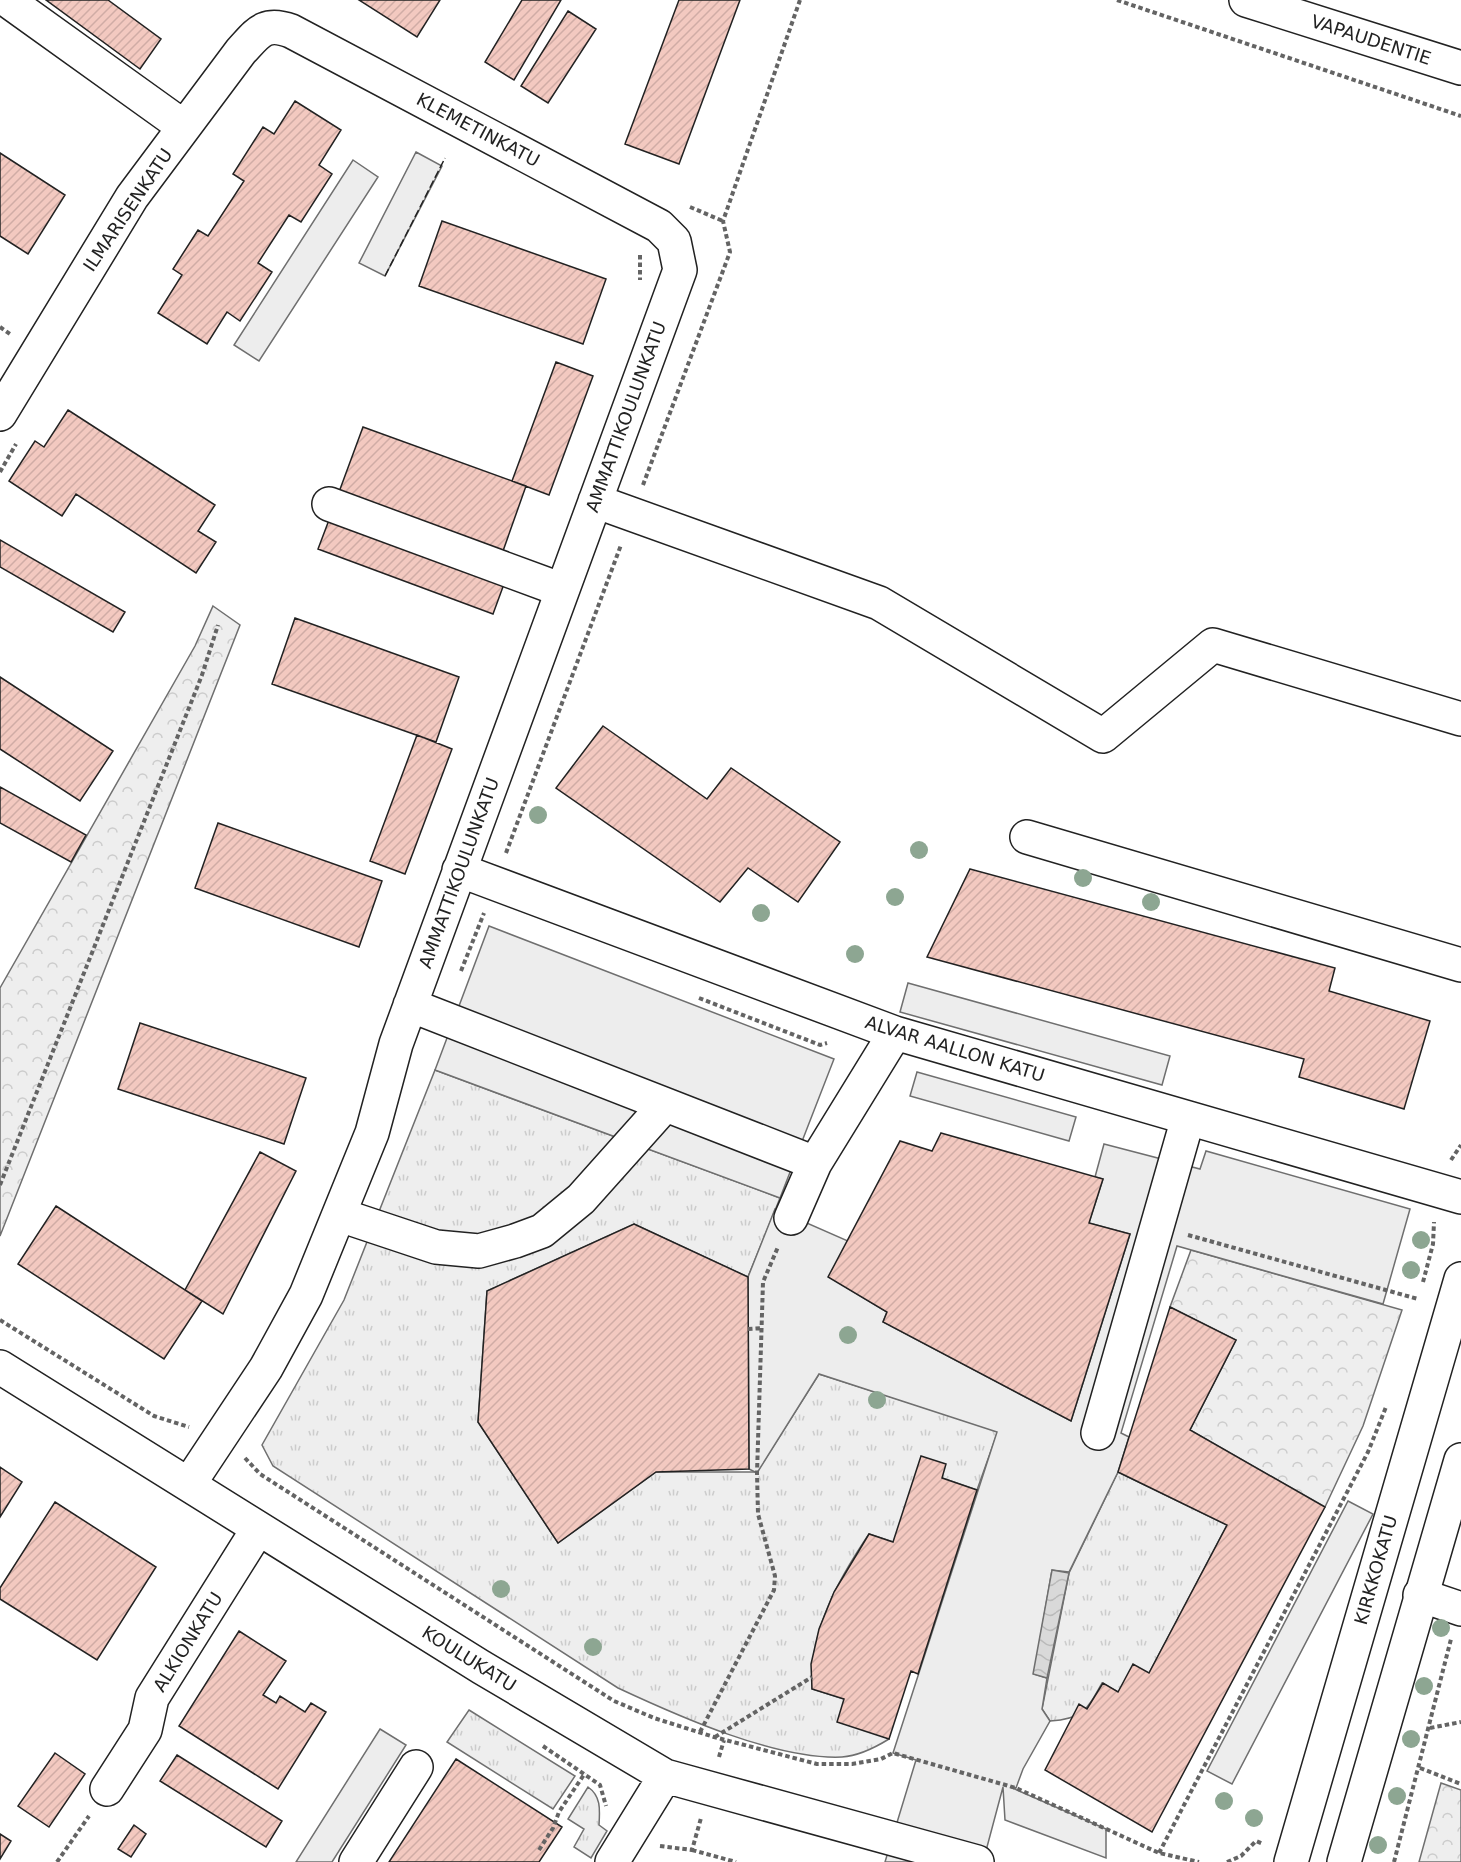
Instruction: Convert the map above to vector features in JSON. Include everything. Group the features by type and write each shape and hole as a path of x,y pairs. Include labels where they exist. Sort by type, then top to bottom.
{"street":[{"path":"7,0 183,127"},
{"name":"VAPAUDENTIE","path":"1246,0 1461,68"},
{"name":"ILMARISENKATU","path":"11,424 132,197 241,51 261,29 278,26"},
{"name":"KLEMETINKATU","path":"278,26 659,226 674,241"},
{"name":"AMMATTIKOULUNKATU","path":"189,1484 202,1429 266,1368 306,1295 372,1132 396,1044 680,270 674,241"},
{"path":"595,501 879,603 1104,736 1213,645 1461,720"},
{"path":"329,504 562,590"},
{"path":"1027,837 1461,965"},
{"name":"ALVAR AALLON KATU","path":"459,870 895,1033 1451,1194"},
{"path":"410,1005 815,1163"},
{"path":"791,1218 815,1163 895,1033"},
{"path":"339,1215 436,1247 479,1251 515,1241 542,1231 581,1198 665,1105"},
{"path":"1098,1433 1188,1118"},
{"name":"KIRKKOKATU","path":"1291,1862 1461,1279"},
{"name":"KOULUKATU","path":"0,1367 481,1667 665,1776 978,1862"},
{"path":"1344,1862 1461,1460"},
{"name":"ALKIONKATU","path":"107,1789 145,1730 152,1698 258,1529"},
{"path":"1420,1595 1460,1609"},
{"path":"356,1862 416,1767"},
{"path":"612,1862 665,1776"}],"path":[{"path":"1117,0 1461,117"},
{"path":"640,248 640,287"},
{"path":"0,327 13,336"},
{"path":"0,472 11,424"},
{"path":"0,1185 202,675 218,626"},
{"path":"1415,1310 1433,1244 1434,1218 1451,1194 1451,1160 1461,1145"},
{"path":"700,1732 774,1590 775,1576 758,1514 763,1282 791,1218"},
{"path":"1154,1240 1174,1246 1186,1235 1418,1299"},
{"path":"0,1320 154,1416 202,1429 245,1458 260,1474 614,1701 654,1718 714,1737 817,1764 852,1764 881,1759 893,1753 1016,1788 1159,1853 1199,1862"},
{"path":"748,1329 762,1328"},
{"path":"1159,1853 1368,1452 1387,1405"},
{"path":"1394,1862 1460,1609"},
{"path":"714,1737 812,1677"},
{"path":"1430,1728 1461,1722"},
{"path":"1420,1768 1461,1784"},
{"path":"539,1850 553,1828 559,1812 585,1773"},
{"path":"57,1862 107,1789"},
{"path":"692,1850 736,1862"}],"green space":[{"path":"213,606 240,625 0,1236 0,988 195,646"},
{"path":"435,1070 780,1198 748,1277 634,1224 487,1291 478,1422 558,1543 656,1472 757,1472 819,1374 998,1431 977,1490 942,1478 893,1542 869,1534 847,1569 828,1607 815,1647 812,1689 844,1699 889,1739 854,1755 816,1756 758,1744 698,1723 642,1699 618,1688 273,1466 262,1445 344,1300"},
{"path":"1191,1250 1402,1310 1363,1426 1325,1507 1190,1430 1236,1340 1170,1307"},
{"path":"1118,1472 1227,1525 1149,1673 1118,1692 1102,1683 1083,1711 1070,1718 1050,1721 1042,1709 1069,1573"},
{"path":"469,1710 575,1776 553,1809 447,1742"},
{"path":"1441,1783 1461,1790 1461,1862 1419,1862"},
{"path":"588,1787 597,1799 599,1825 607,1831 591,1858 574,1847 584,1829 568,1819"}],"shaded area":[{"path":"416,152 442,166 385,276 359,263"},
{"path":"353,160 378,177 259,361 234,345"},
{"path":"489,926 834,1059 780,1198 435,1070"},
{"path":"908,983 1170,1056 1162,1085 900,1012"},
{"path":"917,1072 1076,1117 1069,1141 910,1096"},
{"path":"1104,1144 1200,1169 1206,1151 1410,1209 1383,1304 1177,1246 1121,1433 1129,1437 1118,1472 1069,1572 1052,1570 1034,1674 1047,1678 1042,1709 1050,1721 1023,1769 1016,1788 1010,1787 1106,1829 1106,1858 1005,1820 1003,1787 983,1862 885,1862 916,1760 893,1753 997,1432 819,1374 757,1473 749,1469 748,1277 775,1209 848,1241 829,1277 887,1312 883,1322 1071,1421 1130,1234 1089,1223 1103,1179 1095,1177"},
{"path":"1348,1501 1373,1514 1232,1784 1207,1771"},
{"path":"380,1729 406,1745 332,1862 296,1862"}],"water":[{"path":"1052,1570 1069,1573 1047,1678 1033,1674"}],"building":[{"path":"46,0 108,0 161,39 140,69"},
{"path":"359,0 440,0 417,37"},
{"path":"522,0 561,0 514,80 485,62"},
{"path":"679,0 740,0 679,164 625,144"},
{"path":"568,11 596,29 548,103 521,86"},
{"path":"295,101 341,130 319,165 332,174 301,222 289,215 258,263 272,272 240,321 227,312 207,344 158,313 182,275 173,269 198,230 208,236 244,181 233,174 263,127 274,134"},
{"path":"0,153 65,195 28,254 0,236"},
{"path":"442,221 606,279 583,344 419,286"},
{"path":"556,362 593,376 549,495 512,481"},
{"path":"68,410 215,505 198,531 216,542 196,573 76,494 62,516 9,481 35,441 44,447"},
{"path":"363,427 526,486 503,551 339,492"},
{"path":"329,520 504,584 493,614 318,549"},
{"path":"0,540 125,612 113,632 0,567"},
{"path":"295,618 459,677 436,742 272,684"},
{"path":"0,677 113,751 80,801 0,749"},
{"path":"603,726 707,799 731,768 840,842 798,902 748,868 720,902 556,788"},
{"path":"417,735 452,749 405,874 370,861"},
{"path":"0,787 86,835 71,862 0,823"},
{"path":"218,823 382,881 359,947 195,888"},
{"path":"970,869 1335,968 1329,991 1430,1021 1404,1109 1299,1077 1304,1059 927,957"},
{"path":"140,1023 306,1078 284,1144 118,1089"},
{"path":"941,1133 1103,1179 1089,1223 1130,1234 1071,1421 883,1322 887,1312 828,1277 900,1141 932,1151"},
{"path":"260,1152 296,1171 223,1314 185,1290"},
{"path":"56,1206 202,1301 164,1359 18,1264"},
{"path":"634,1224 748,1277 749,1469 656,1472 558,1543 478,1422 487,1291"},
{"path":"1170,1307 1236,1340 1190,1430 1325,1507 1152,1832 1045,1770 1079,1704 1087,1709 1103,1683 1118,1692 1133,1664 1149,1673 1227,1525 1118,1472"},
{"path":"921,1456 946,1464 942,1478 977,1490 918,1674 911,1671 889,1739 837,1722 844,1699 812,1689 811,1664 819,1629 834,1592 869,1534 893,1542"},
{"path":"0,1467 22,1482 0,1517"},
{"path":"55,1502 156,1567 97,1660 0,1599 0,1588"},
{"path":"239,1631 286,1661 263,1695 276,1703 280,1696 305,1712 311,1703 326,1712 278,1789 179,1726"},
{"path":"55,1753 85,1774 49,1827 18,1806"},
{"path":"177,1755 282,1821 266,1847 160,1781"},
{"path":"456,1759 562,1827 539,1862 389,1862"},
{"path":"134,1825 146,1834 131,1857 118,1849"},
{"path":"0,1834 11,1841 0,1859"}],"fence":[{"path":"385,276 445,158"}]}
